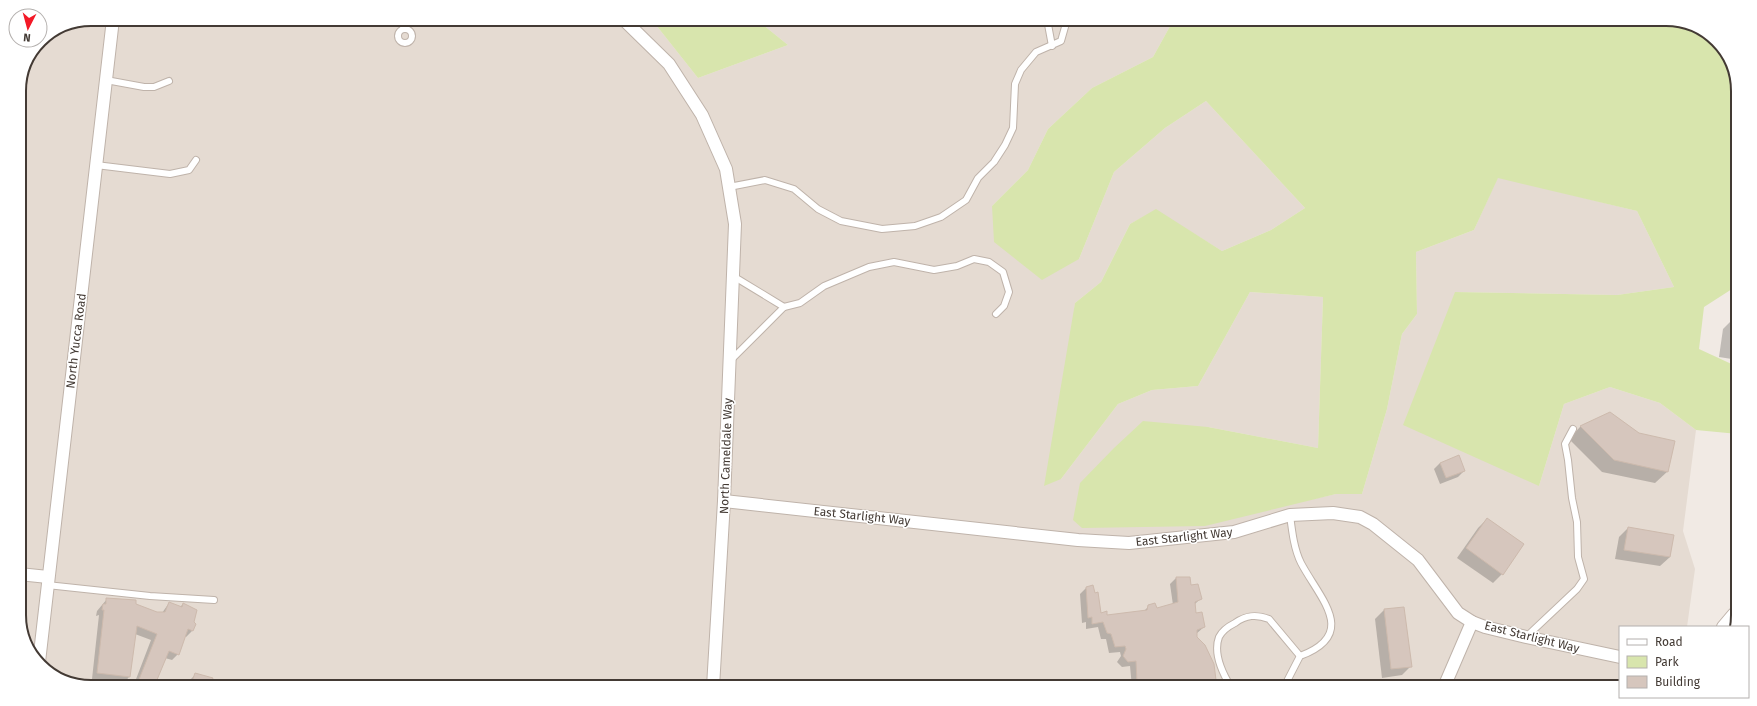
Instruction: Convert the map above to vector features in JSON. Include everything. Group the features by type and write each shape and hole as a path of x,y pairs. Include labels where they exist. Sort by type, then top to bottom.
{"street":[{"name":"North Yucca Road","path":"40,654 112,26"},
{"name":"North Cameldale Way","path":"629,26 669,64 702,114 726,169 735,224 724,501 713,680"},
{"name":"East Starlight Way","path":"724,501 1078,540 1129,542 1234,532 1290,516 1333,512 1360,517 1373,524 1418,560 1458,613 1472,622 1485,627 1526,637 1619,657"},
{"path":"26,576 48,581"},
{"path":"1724,626 1731,618"},
{"path":"1447,680 1472,622"}],"lane":[{"path":"1048,26 1052,46"},
{"path":"729,187 765,180 794,189 818,209 842,221 882,229 915,226 941,218 966,200 978,178 994,162 1005,145 1013,128 1015,84 1021,70 1036,52 1061,42 1065,26"},
{"path":"106,80 144,87 154,87 169,81"},
{"path":"96,165 170,174 189,170 196,160"},
{"path":"730,362 784,307 800,303 824,286 869,267 894,262 934,270 957,266 974,259 989,262 1003,272 1009,292 1004,306 996,314"},
{"path":"733,276 784,307"},
{"path":"1526,637 1577,589 1584,579 1578,557 1577,522 1572,498 1565,444 1573,429"},
{"path":"1288,680 1300,656 1315,650 1328,638 1331,624 1327,606 1300,562 1293,540 1290,516"},
{"path":"48,581 150,596 214,600"},
{"path":"1227,680 1220,664 1217,648 1219,638 1223,631 1247,616 1259,616 1269,619 1300,656"}],"shaded area":[{"path":"91,26 657,26 698,78 788,45 765,26 1170,26 1153,57 1092,88 1048,129 1028,170 992,206 1079,259 1114,172 1165,128 1206,101 1305,208 1271,230 1222,251 1156,210 1130,224 1101,282 1075,303 1061,479 1118,404 1152,390 1198,386 1250,292 1323,297 1318,448 1208,427 1286,505 1336,494 1362,494 1387,409 1402,334 1417,314 1416,252 1474,230 1498,177 1637,211 1674,287 1617,295 1455,292 1539,486 1564,404 1610,387 1660,403 1696,430 1683,531 1695,569 1687,626 1619,626 1619,680 91,680 70,677 55,669 45,661 31,640 26,619 27,79 31,66 37,55 43,48 48,48 48,43 66,31 79,27"}],"green space":[{"path":"657,26 765,26 788,45 698,78"},
{"path":"1170,26 1666,26 1687,29 1698,35 1712,45 1722,59 1726,66 1731,87 1731,290 1704,307 1699,349 1731,364 1731,433 1696,430 1660,403 1610,387 1564,404 1539,486 1403,425 1455,292 1617,295 1674,287 1637,211 1498,178 1474,230 1416,252 1417,314 1402,334 1387,409 1362,494 1336,494 1205,526 1082,528 1073,520 1080,483 1143,421 1208,427 1318,448 1323,297 1250,292 1198,386 1152,390 1118,404 1061,479 1044,486 1075,303 1101,282 1130,224 1156,209 1222,251 1271,230 1305,208 1206,101 1165,128 1114,172 1079,259 1042,280 994,242 992,206 1028,170 1048,129 1092,88 1153,57"}],"building":[{"path":"1610,412 1639,433 1675,441 1668,472 1614,460 1580,426"},
{"path":"1459,455 1465,471 1446,478 1440,463"},
{"path":"1487,518 1524,544 1503,575 1466,548"},
{"path":"1628,527 1674,535 1670,557 1624,550"},
{"path":"1176,577 1190,577 1191,585 1198,584 1202,599 1195,602 1196,613 1202,612 1205,627 1197,630 1197,637 1205,645 1214,664 1216,680 1137,680 1136,661 1128,662 1123,656 1126,649 1125,646 1115,647 1111,634 1107,633 1103,622 1092,624 1092,617 1088,618 1086,587 1093,585 1095,593 1098,592 1101,613 1107,611 1107,615 1147,610 1148,605 1155,603 1157,608 1178,602"},
{"path":"106,598 136,600 136,604 157,612 165,612 169,602 182,607 183,603 197,610 194,622 196,624 193,631 188,629 179,655 169,651 157,680 139,680 157,634 137,626 130,677 97,673 104,610 102,610 103,604 106,604"},
{"path":"1404,607 1412,667 1391,669 1384,609"},
{"path":"195,673 213,678 212,680 192,680"}]}
